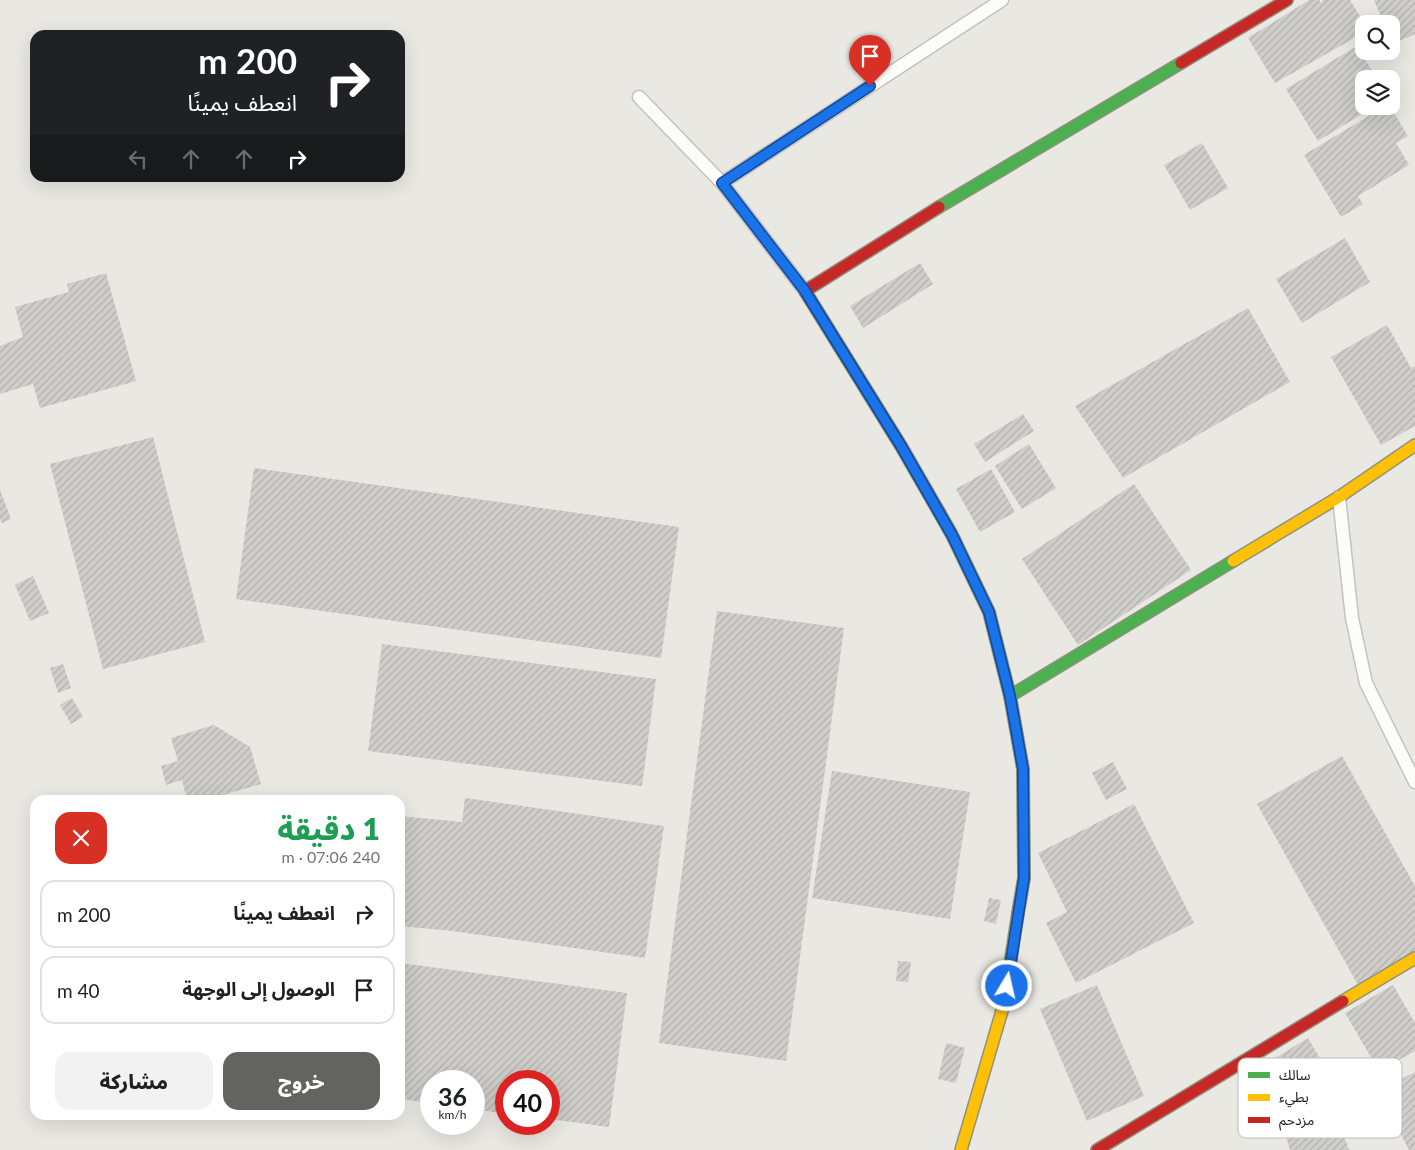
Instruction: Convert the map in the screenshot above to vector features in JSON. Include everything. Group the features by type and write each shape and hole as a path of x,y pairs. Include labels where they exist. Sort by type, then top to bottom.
{"street":[{"path":"961,1150 1004,1004 1024,878 1023,769 1010,696 989,612 952,535 901,446 805,291 908,226 1287,0"},
{"path":"1010,696 1339,497 1415,445"},
{"path":"1249,1058 1415,958"},
{"path":"1096,1150 1238,1065"}],"lane":[{"path":"722,183 1002,0"},
{"path":"639,97 722,183 805,291"},
{"path":"1339,497 1352,618 1366,683 1415,782"}],"building":[{"path":"1309,0 1319,0 1321,3 1323,0 1350,0 1359,15 1355,15 1355,37 1351,40 1275,83 1248,38"},
{"path":"1374,0 1415,0 1415,34 1400,41 1400,15 1380,15"},
{"path":"1355,47 1355,60 1365,60 1372,70 1355,70 1355,115 1360,115 1318,141 1286,89"},
{"path":"1370,115 1395,115 1408,136 1396,143 1409,165 1358,196 1363,204 1341,217 1304,155"},
{"path":"1202,143 1228,188 1190,210 1164,165"},
{"path":"1345,238 1370,282 1302,323 1276,279"},
{"path":"920,263 933,284 863,328 850,306"},
{"path":"106,273 136,381 40,408 33,384 0,394 0,346 23,337 15,307 69,292 67,284"},
{"path":"1248,308 1290,382 1123,478 1075,406"},
{"path":"1387,325 1411,368 1415,366 1415,426 1381,445 1331,357"},
{"path":"1023,414 1034,431 985,462 974,444"},
{"path":"153,437 205,642 103,669 50,464"},
{"path":"1029,444 1056,488 1022,509 995,466"},
{"path":"254,468 679,527 661,658 236,599"},
{"path":"991,469 1015,512 980,532 956,489"},
{"path":"1134,484 1191,570 1078,645 1022,559"},
{"path":"0,490 11,519 2,523 0,519"},
{"path":"33,576 49,613 30,621 15,585"},
{"path":"717,611 844,628 786,1061 659,1043"},
{"path":"382,644 656,679 642,786 368,751"},
{"path":"63,664 71,688 58,693 50,668"},
{"path":"72,698 83,717 71,724 60,705"},
{"path":"214,725 250,747 261,784 223,795 186,795 182,780 166,785 161,766 178,761 171,738"},
{"path":"1342,756 1415,886 1415,953 1358,985 1257,804"},
{"path":"1113,762 1127,789 1106,800 1092,773"},
{"path":"832,771 970,792 950,919 812,898"},
{"path":"465,798 664,826 645,958 452,931 405,926 405,816 462,822"},
{"path":"1134,804 1194,923 1076,983 1046,923 1067,912 1038,853"},
{"path":"989,898 1001,900 996,924 984,921"},
{"path":"898,961 911,962 908,982 896,981"},
{"path":"405,964 627,993 609,1127 560,1120 560,1070 495,1070 495,1112 485,1111 485,1070 420,1070 420,1102 405,1100"},
{"path":"1097,985 1144,1096 1087,1121 1040,1009"},
{"path":"1393,985 1415,1023 1415,1051 1402,1058 1371,1058 1345,1013"},
{"path":"1308,1038 1320,1058 1275,1058"},
{"path":"946,1043 965,1048 956,1083 938,1079"},
{"path":"1415,1072 1415,1150 1409,1150 1402,1137 1402,1079"},
{"path":"1286,1138 1345,1138 1349,1150 1290,1150"}],"traffic: fast":[{"path":"939,207 1181,63"},
{"path":"939,512 989,612 1010,696"},
{"path":"1010,696 1233,561"}],"traffic: slow":[{"path":"1233,561 1339,497 1415,445"},
{"path":"961,1150 1004,1004 1018,913"},
{"path":"1343,1001 1415,958"}],"traffic: jam":[{"path":"1181,63 1287,0"},
{"path":"939,207 805,291 901,446 939,512"},
{"path":"1010,696 1023,769 1024,878 1018,913"},
{"path":"1249,1058 1343,1001"},
{"path":"1097,1150 1238,1065"}],"route":[{"path":"870,86 722,183 805,291 901,446 952,535 989,612 1010,696 1023,769 1024,878 1007,986"}]}
